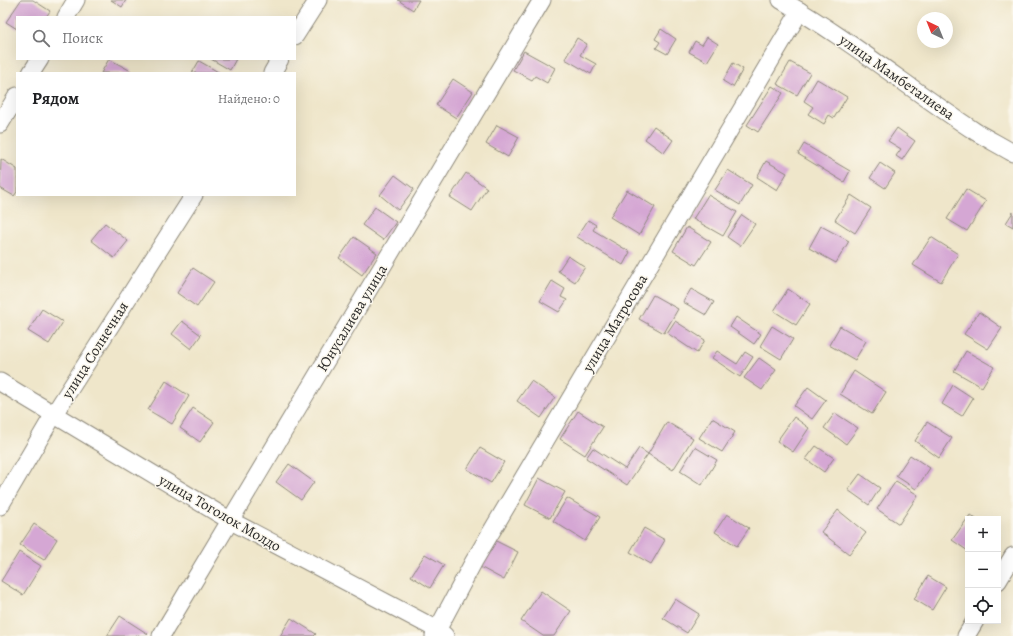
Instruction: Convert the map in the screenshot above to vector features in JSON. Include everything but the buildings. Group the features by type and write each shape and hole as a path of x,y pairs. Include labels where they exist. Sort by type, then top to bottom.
{"street":[{"path":"67,16 76,0"},
{"path":"296,34 318,0"},
{"name":"Юнусалиева улица","path":"161,636 542,0"},
{"name":"улица Мамбеталиева","path":"781,0 800,11 976,132 1013,153"},
{"name":"улица Матросова","path":"439,634 474,561 800,11"},
{"path":"32,72 39,60"},
{"path":"273,72 279,60"},
{"path":"0,124 16,98"},
{"name":"улица Солнечная","path":"0,506 54,414 193,196"},
{"name":"улица Тоголок Молдо","path":"0,382 230,521 439,634"},
{"path":"1001,576 1013,556"},
{"path":"966,636 973,624"}]}
